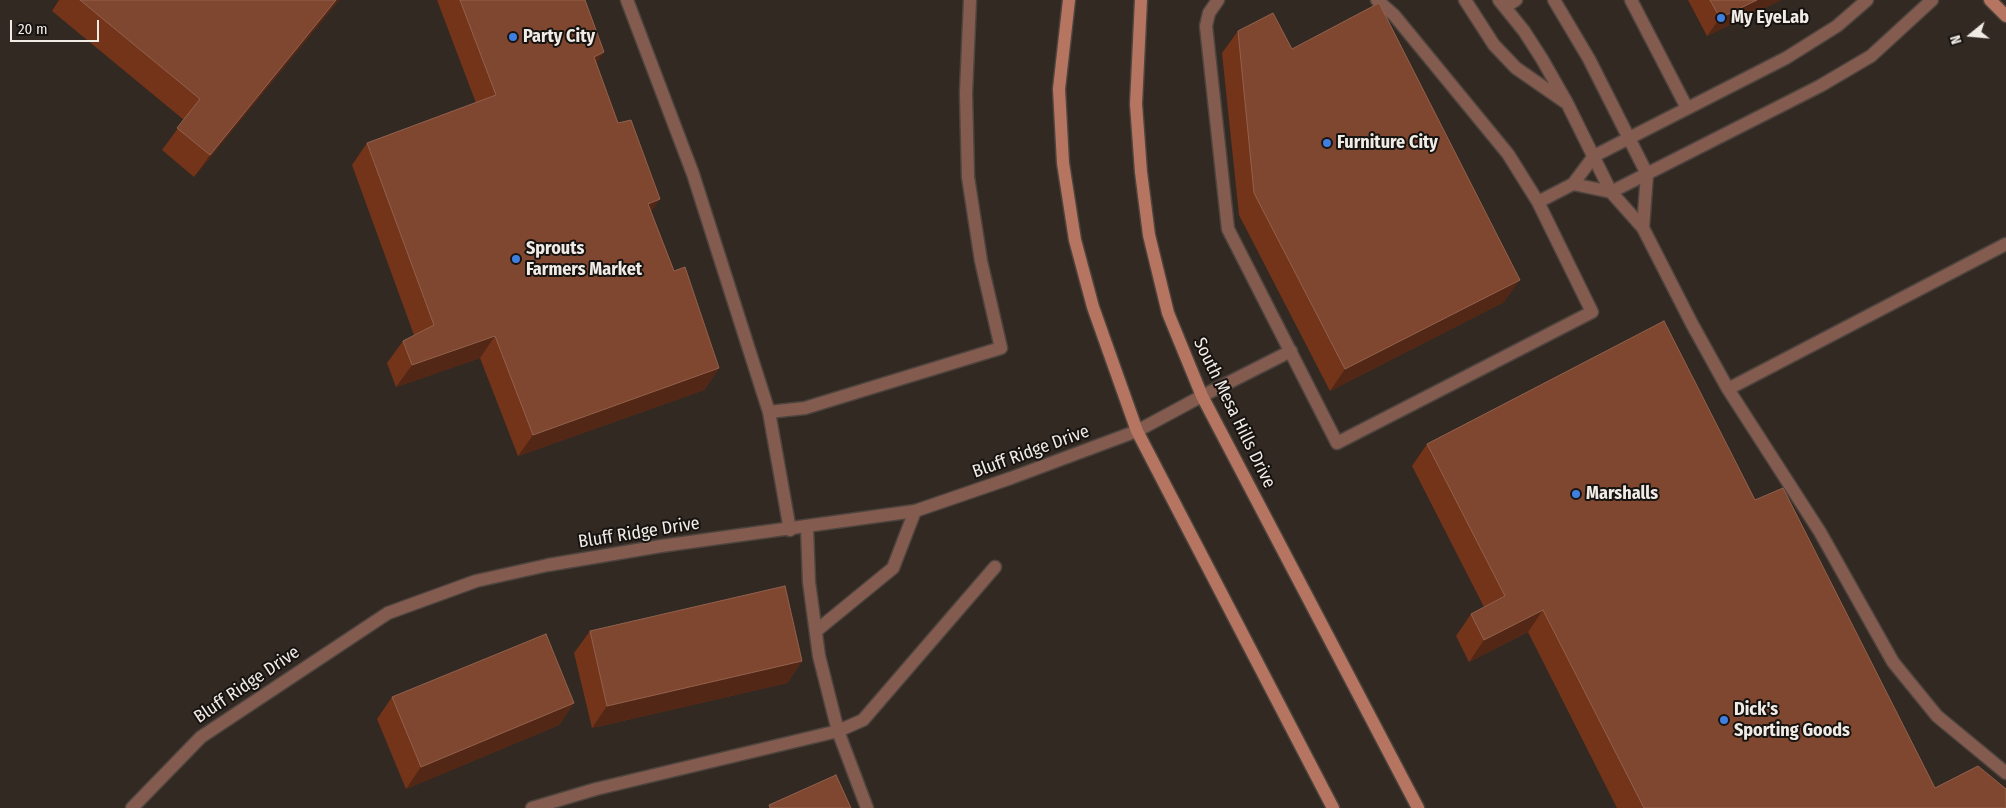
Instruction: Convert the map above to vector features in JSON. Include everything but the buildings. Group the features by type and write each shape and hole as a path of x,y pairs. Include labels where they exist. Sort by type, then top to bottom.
{"street":[{"path":"626,0 692,174 769,412 790,530"},
{"path":"769,412 805,408 1001,348 982,261 968,177 966,93 970,0"},
{"path":"1069,0 1059,89 1064,172 1075,240 1094,307 1137,430 1333,808"},
{"name":"South Mesa Hills Drive","path":"1141,0 1136,104 1141,172 1149,235 1168,313 1202,396 1418,808"},
{"path":"1218,0 1209,13 1206,26 1228,229 1337,443 1592,312 1538,202 1500,143 1394,15 1377,0"},
{"path":"1465,0 1494,45 1516,68 1567,103"},
{"path":"1554,0 1589,59 1647,174 1643,228"},
{"path":"1631,0 1687,108"},
{"path":"1538,202 1573,184 1594,156 1812,43 1837,26 1867,0"},
{"path":"1573,184 1611,192 1647,174 1849,70 1890,41 1932,0"},
{"path":"1990,0 2006,16"},
{"path":"1507,2 1567,103 1611,192 1643,228 1728,389 1820,532 1893,662 1937,716 2006,773"},
{"path":"1728,389 2006,244"},
{"name":"Bluff Ridge Drive","path":"132,808 201,736 388,613 476,581 548,565 662,546 807,528 915,511 1011,478 1137,430 1291,351"},
{"path":"816,631 893,568 915,511"},
{"path":"807,528 810,582 819,656 838,731 867,808"},
{"path":"532,808 596,789 838,731 863,720 995,567"}],"place":[{"name":"My EyeLab","path":"1721,18"},
{"name":"Party City","path":"513,37"},
{"name":"Furniture City","path":"1327,143"},
{"name":"Sprouts Farmers Market","path":"516,259"},
{"name":"Marshalls","path":"1576,494"},
{"name":"Dick's Sporting Goods","path":"1724,720"}]}
